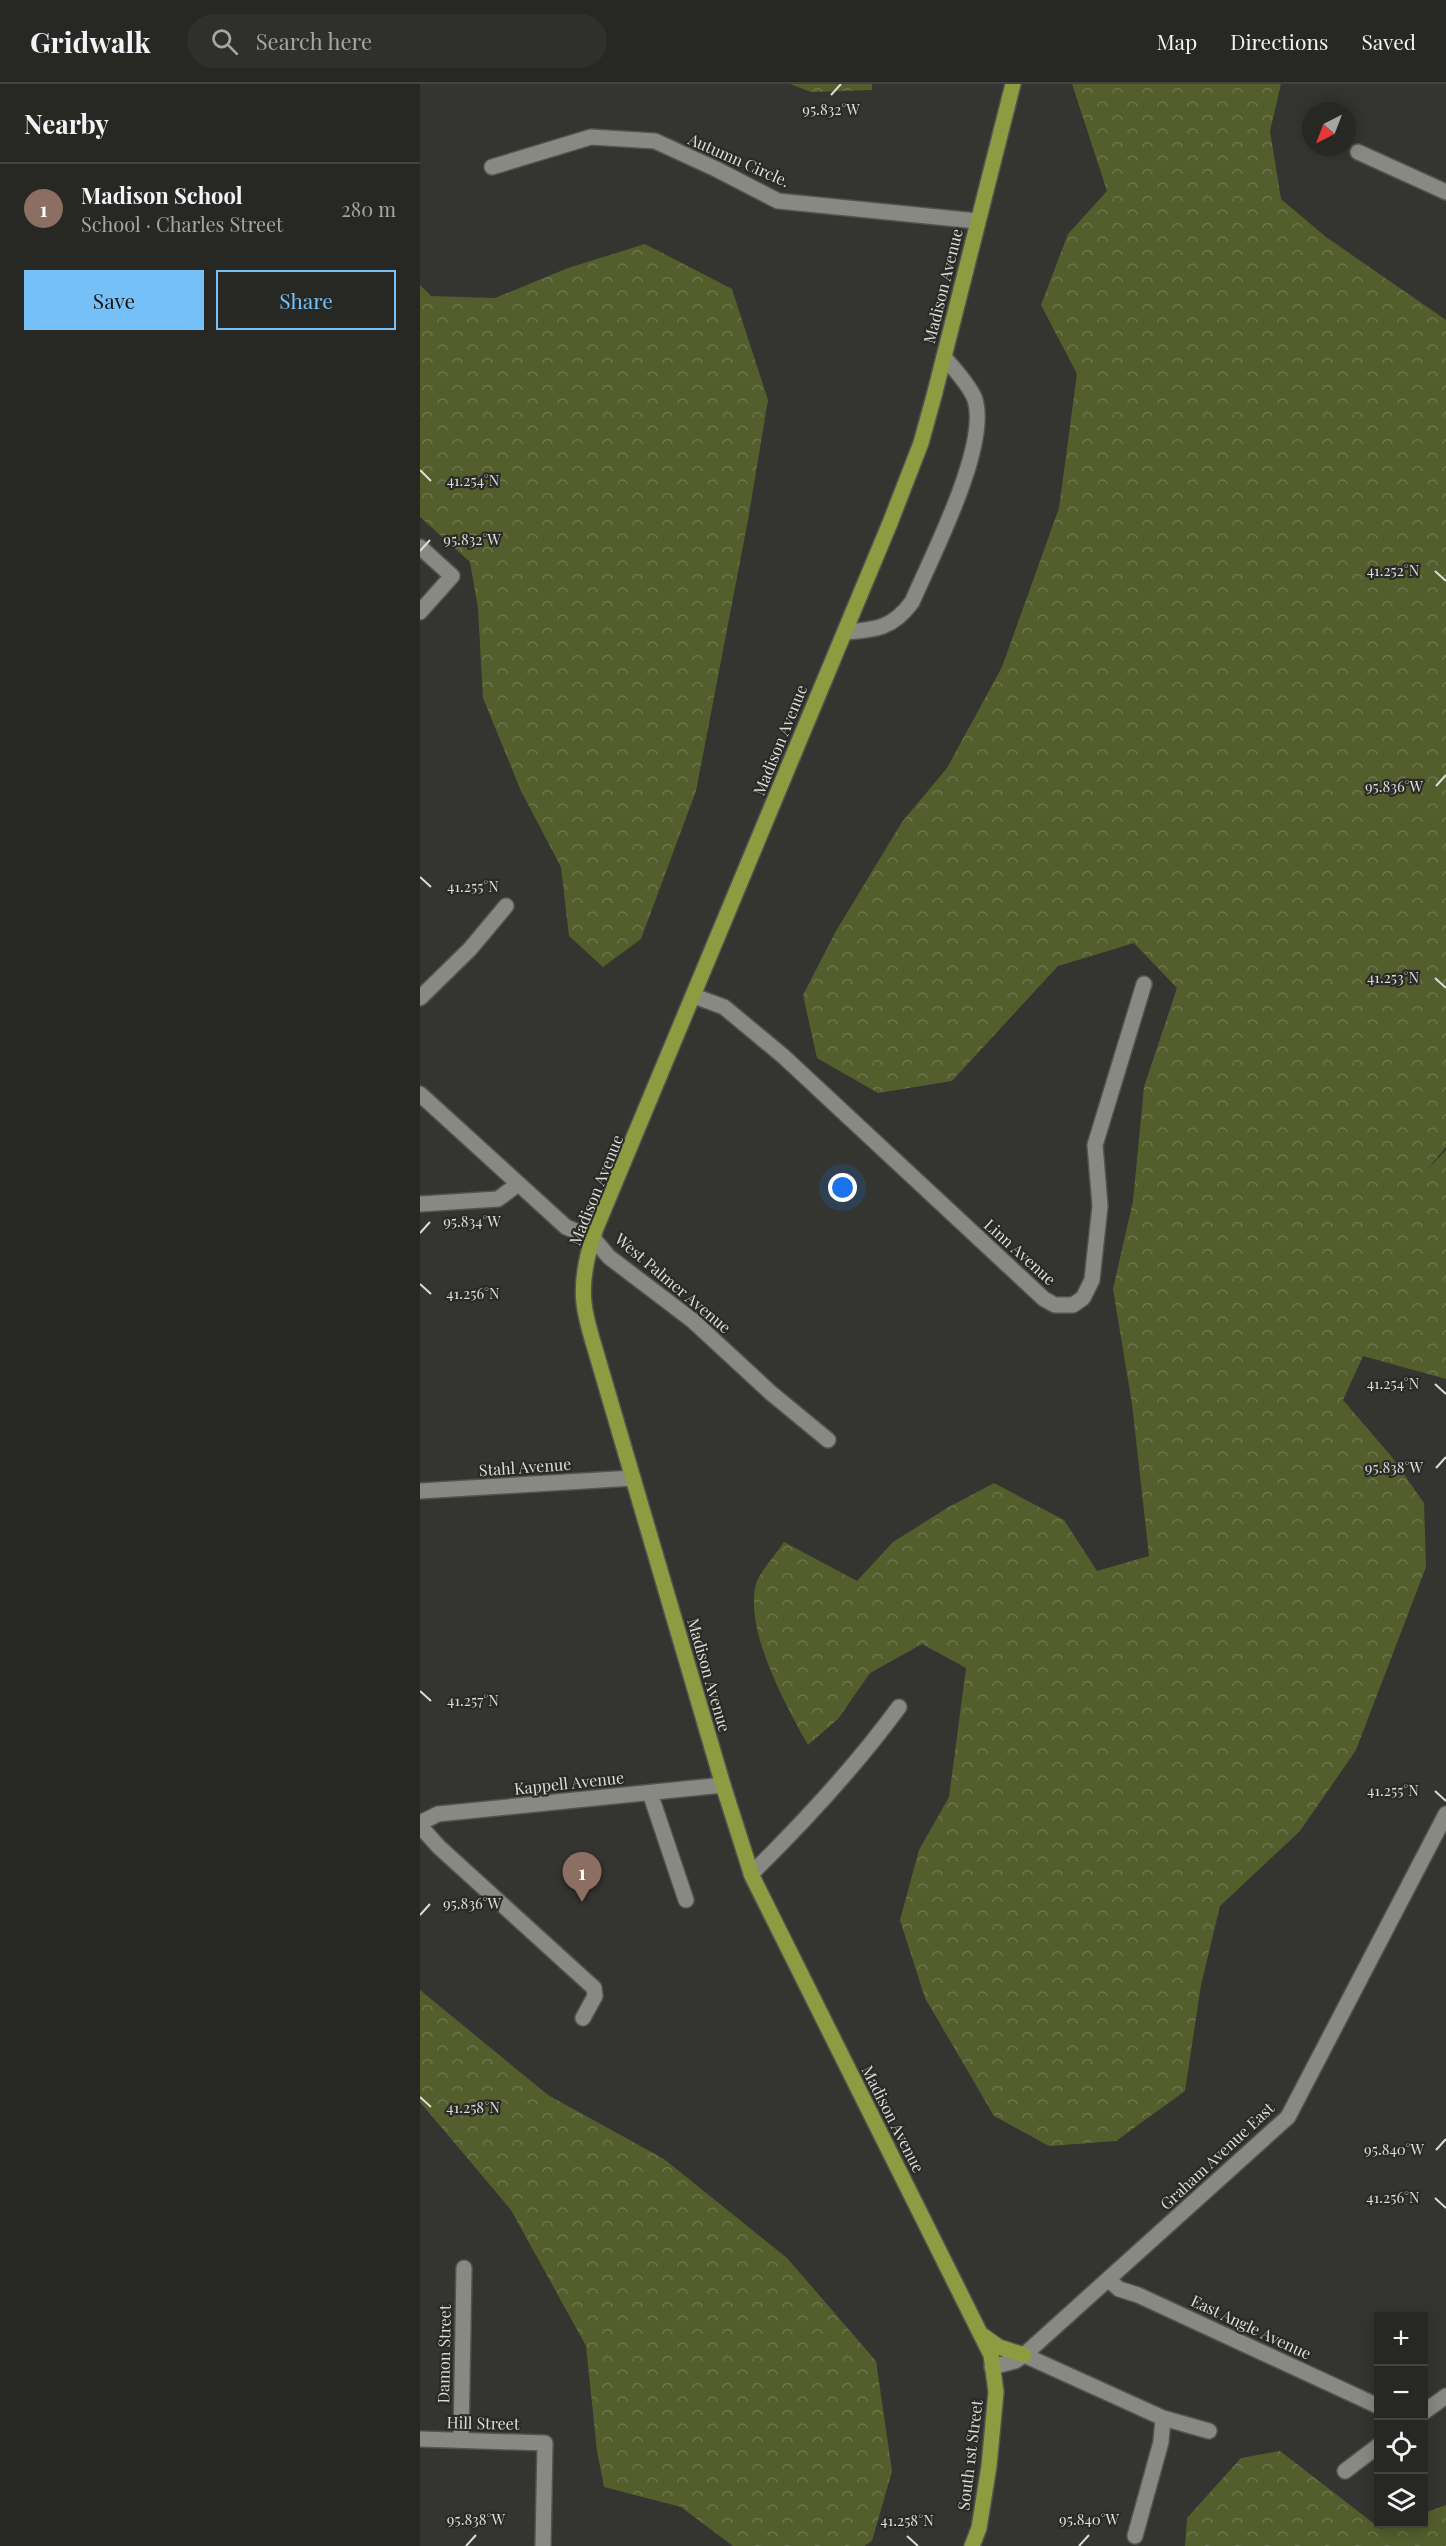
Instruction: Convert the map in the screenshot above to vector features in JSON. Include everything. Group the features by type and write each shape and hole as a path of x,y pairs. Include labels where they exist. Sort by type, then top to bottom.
{"main road":[{"name":"Madison Avenue","path":"992,2367 991,2355 982,2334 751,1874 633,1478 584,1304 586,1268 593,1238 845,632 921,443 1013,84"},
{"path":"982,2334 999,2347 1024,2355"},
{"name":"South 1st Street","path":"972,2546 979,2528 989,2466 996,2392 992,2367"}],"street":[{"name":"Autumn Circle.","path":"492,167 591,137 655,141 778,201 977,221"},
{"path":"1358,152 1446,192"},
{"path":"845,632 874,630 903,615 912,602 971,458 977,413 974,399 965,381 944,357"},
{"path":"420,547 452,576 420,612"},
{"path":"420,999 470,949 506,906"},
{"name":"Linn Avenue","path":"694,996 724,1007 783,1056 1044,1299 1055,1305 1065,1306 1083,1298 1092,1280 1100,1206 1095,1145 1144,984"},
{"name":"West Palmer Avenue","path":"420,1094 566,1227 593,1238 609,1257 692,1320 771,1393 828,1440"},
{"path":"420,1203 498,1199 518,1184"},
{"name":"Stahl Avenue","path":"420,1491 633,1478"},
{"path":"751,1874 786,1840 865,1754 900,1707"},
{"name":"Kappell Avenue","path":"420,1825 438,1814 723,1785"},
{"path":"650,1793 686,1900"},
{"name":"Graham Avenue East","path":"992,2367 1015,2361 1024,2355 1288,2117 1446,1814"},
{"path":"420,1825 439,1847 594,1988 595,1995 583,2018"},
{"name":"Damon Street","path":"461,2440 464,2268"},
{"name":"East Angle Avenue","path":"1109,2280 1119,2289 1138,2295 1374,2404"},
{"path":"1024,2355 1163,2418 1209,2431"},
{"path":"1428,2409 1446,2396"},
{"path":"1135,2536 1161,2442 1163,2418"},
{"name":"Hill Street","path":"420,2439 545,2443 543,2546"},
{"path":"1345,2471 1374,2449"}],"green space":[{"path":"790,84 872,84 872,90 811,92"},
{"path":"1072,84 1281,84 1270,131 1281,199 1326,237 1446,320 1446,1147 1426,1171 1446,1150 1446,1379 1363,1356 1343,1400 1391,1456 1424,1503 1426,1567 1356,1750 1300,1831 1220,1906 1201,1985 1185,2091 1116,2141 1049,2146 994,2116 925,1998 900,1920 919,1850 949,1797 966,1668 922,1644 870,1673 838,1719 808,1745 769,1667 761,1645 754,1603 758,1579 784,1542 857,1581 893,1542 947,1508 994,1483 1064,1520 1097,1571 1149,1556 1132,1404 1113,1289 1133,1201 1144,1087 1177,988 1134,943 1058,966 952,1081 878,1093 817,1058 803,995 836,931 902,822 947,768 1002,667 1059,508 1077,374 1041,305 1068,234 1107,191"},
{"path":"645,244 732,289 768,400 748,520 696,791 641,939 603,967 569,936 561,867 521,791 483,698 478,608 470,562 420,517 420,285 431,296 495,298 568,268"},
{"path":"420,1990 548,2095 664,2159 787,2258 876,2361 892,2471 872,2541 864,2546 733,2546 681,2507 604,2487 597,2451 586,2346 511,2210 420,2102"},
{"path":"1280,2451 1374,2524 1374,2528 1428,2528 1428,2512 1446,2505 1446,2546 1185,2546 1187,2518 1241,2458"}],"place":[{"name":"Madison School","path":"582,1902"}]}
